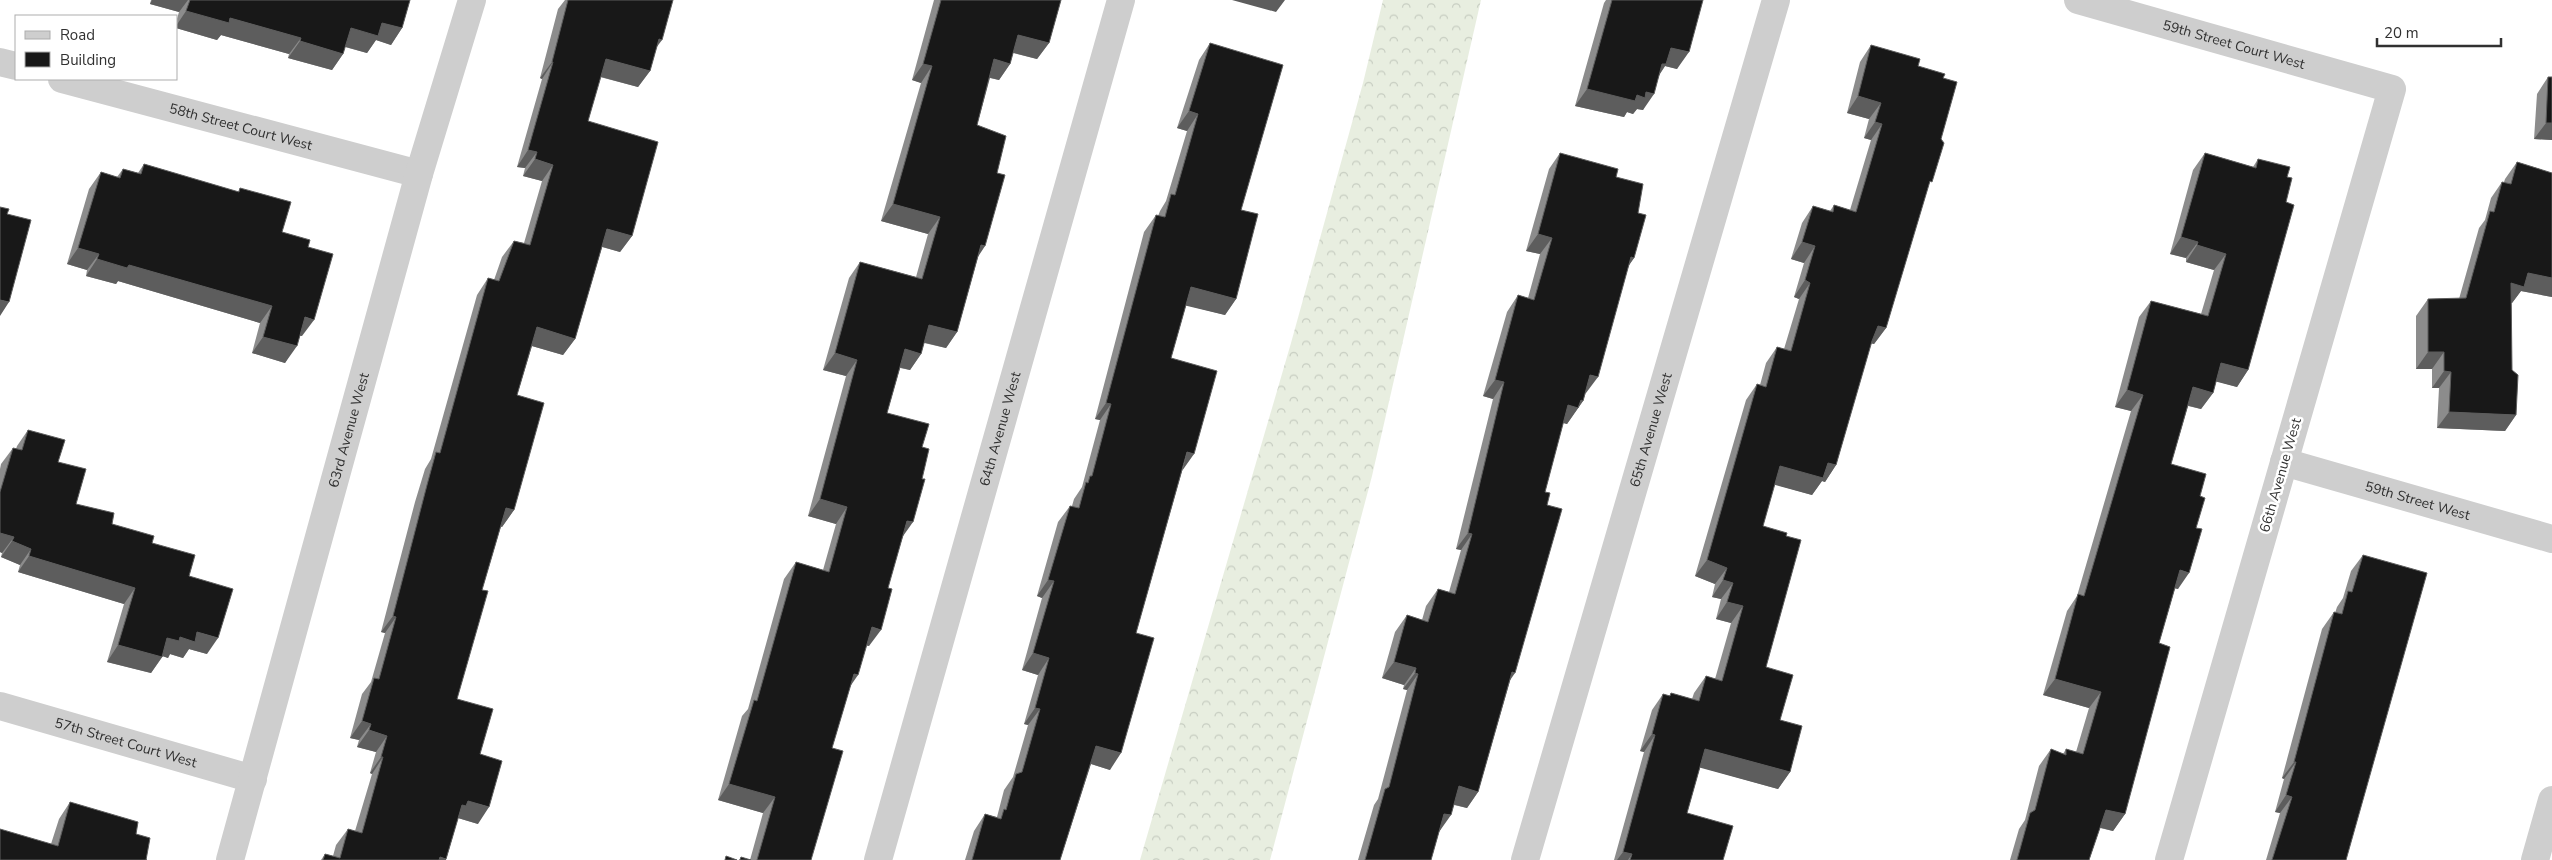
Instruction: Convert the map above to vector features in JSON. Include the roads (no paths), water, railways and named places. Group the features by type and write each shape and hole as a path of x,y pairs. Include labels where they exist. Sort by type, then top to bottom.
{"street":[{"name":"63rd Avenue West","path":"230,860 420,174 472,0"},
{"name":"64th Avenue West","path":"878,860 1121,0"},
{"name":"65th Avenue West","path":"1525,860 1776,0"},
{"name":"59th Street Court West","path":"2078,0 2392,89"},
{"path":"0,62 15,66"},
{"name":"58th Street Court West","path":"66,80 420,174"},
{"name":"66th Avenue West","path":"2169,860 2392,89"},
{"name":"59th Street West","path":"2284,462 2552,539"},
{"name":"57th Street Court West","path":"0,706 253,778"},
{"path":"2535,860 2552,800"}]}
